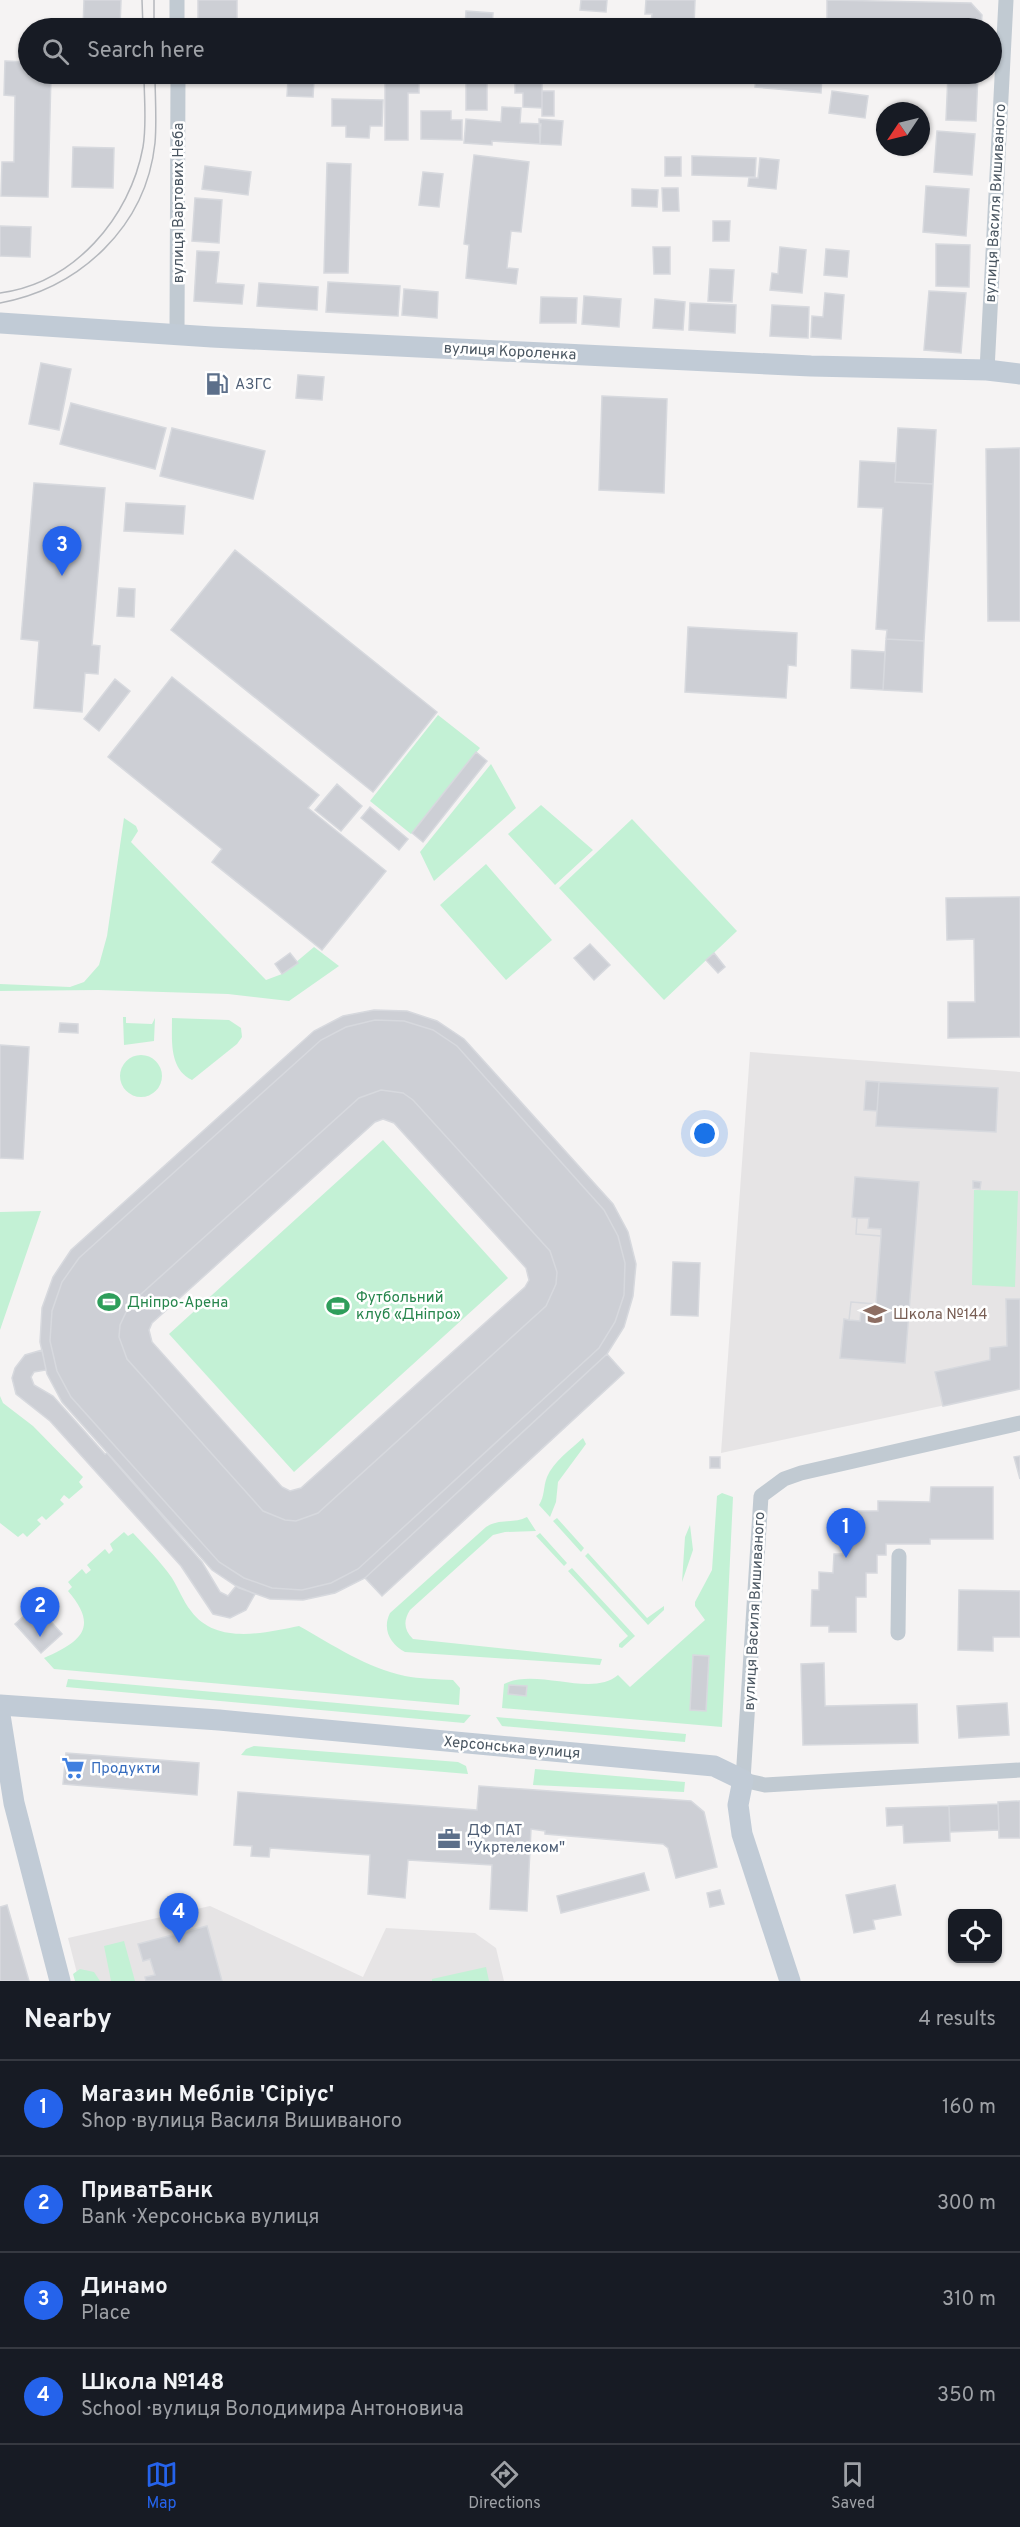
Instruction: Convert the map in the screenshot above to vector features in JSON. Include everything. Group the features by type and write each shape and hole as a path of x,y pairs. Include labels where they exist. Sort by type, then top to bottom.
{"street":[{"path":"177,0 177,18"},
{"name":"вулиця Василя Вишиваного","path":"1002,78 1006,0"},
{"name":"вулиця Вартових Неба","path":"177,84 177,333"},
{"name":"вулиця Василя Вишиваного","path":"987,370 1002,84"},
{"name":"вулиця Короленка","path":"0,323 811,366 987,370 1020,374"},
{"name":"вулиця Василя Вишиваного","path":"743,1780 761,1496 784,1479 801,1473 1020,1423"},
{"path":"898,1633 899,1556"},
{"name":"Херсонська вулиця","path":"0,1705 219,1720 714,1766 743,1780 765,1785 1020,1770"},
{"path":"0,1715 14,1803 60,1981"},
{"path":"743,1780 738,1805 742,1834 790,1981"}],"shaded area":[{"name":"Школа №144","path":"750,1052 1020,1072 1020,1389 721,1453"},
{"path":"210,1906 363,1977 386,1928 475,1933 496,1948 504,1981 79,1981 68,1938"}],"green space":[{"path":"438,715 480,748 411,834 370,801"},
{"path":"491,764 516,808 434,881 420,852"},
{"path":"541,805 593,850 555,885 508,834"},
{"path":"124,818 136,826 138,831 131,842 266,980 282,974 314,947 339,966 289,1001 228,994 98,990 0,991 0,984 70,987 84,982 99,965 107,936"},
{"path":"632,819 737,931 664,1000 559,888"},
{"path":"486,864 552,940 506,980 440,905"},
{"path":"123,1017 126,1017 126,1023 152,1024 155,1018 154,1041 124,1045"},
{"path":"172,1018 229,1020 241,1028 242,1037 237,1044 192,1080 179,1069 173,1054"},
{"path":"141,1055 156,1061 162,1076 156,1091 141,1097 126,1091 120,1076 126,1061"},
{"name":"Футбольний клуб «Дніпро»","path":"383,1140 508,1278 294,1472 169,1334"},
{"path":"974,1190 1018,1191 1015,1287 972,1285"},
{"path":"41,1211 0,1330 0,1212"},
{"path":"0,1396 3,1403 33,1426 83,1477 79,1482 83,1487 69,1499 64,1495 60,1500 64,1504 46,1520 42,1516 37,1520 41,1524 27,1537 23,1533 18,1537 0,1523"},
{"path":"583,1438 586,1444 558,1482 556,1502 550,1517 539,1505 547,1477 558,1461"},
{"path":"722,1493 733,1497 722,1727 502,1708 504,1684 517,1680 594,1684 618,1675 630,1687 705,1620 695,1606 695,1602 712,1570 717,1496"},
{"path":"527,1517 536,1531 505,1532 493,1535 410,1610 406,1618 408,1632 413,1639 602,1659 600,1665 405,1652 395,1645 387,1630 390,1613 486,1527"},
{"path":"557,1518 584,1548 581,1552 553,1521"},
{"path":"690,1525 693,1550 682,1582 685,1537"},
{"path":"124,1532 128,1536 133,1533 148,1549 172,1578 191,1611 201,1622 214,1629 241,1634 299,1626 350,1655 391,1672 417,1678 453,1680 460,1688 459,1705 54,1669 44,1658 76,1640 84,1624 78,1604 68,1591 72,1587 68,1582 82,1569 86,1574 91,1570 87,1565 105,1549 109,1554 113,1550 110,1544"},
{"path":"540,1533 567,1563 564,1566 536,1536"},
{"path":"588,1553 647,1618 664,1606 664,1610 648,1625 585,1556"},
{"path":"572,1568 635,1636 622,1648 619,1644 628,1636 568,1571"},
{"path":"68,1679 471,1715 464,1723 66,1687"},
{"path":"496,1717 686,1734 685,1742 502,1726"},
{"path":"254,1746 458,1762 466,1766 468,1774 241,1755 246,1749"},
{"path":"535,1769 685,1782 684,1792 533,1785"},
{"path":"124,1941 135,1981 111,1981 104,1946"},
{"path":"486,1967 489,1981 432,1981 432,1979"},
{"path":"80,1969 94,1972 100,1981 75,1981 73,1974"}],"building":[{"path":"84,0 121,0 120,18 83,18"},
{"path":"198,0 237,0 237,18 198,18"},
{"path":"581,0 607,0 606,12 580,10"},
{"path":"646,0 695,0 694,18 652,18 652,14 645,14"},
{"path":"827,0 971,3 982,15 982,18 827,18"},
{"path":"466,11 493,13 493,18 466,18"},
{"path":"5,61 18,62 18,84 51,84 48,197 1,196 2,162 14,162 15,96 4,95"},
{"path":"288,84 314,84 313,97 287,96"},
{"path":"385,84 419,84 419,93 408,93 408,140 385,140"},
{"path":"466,84 487,84 487,110 466,110"},
{"path":"515,84 542,84 542,108 523,107 523,93 515,93"},
{"path":"755,84 821,84 821,93 755,87"},
{"path":"948,84 978,84 976,121 946,120"},
{"path":"542,91 554,91 554,116 542,116"},
{"path":"832,91 868,96 865,118 829,113"},
{"path":"332,99 383,100 382,126 370,126 369,138 346,137 346,126 332,126"},
{"path":"502,107 521,108 520,123 541,124 540,144 492,141 492,145 464,143 466,119 501,122"},
{"path":"421,111 451,111 451,120 462,120 462,140 421,139"},
{"path":"539,119 563,121 561,145 540,144"},
{"path":"937,131 975,134 972,175 934,172"},
{"path":"73,147 114,148 113,188 72,187"},
{"path":"474,155 529,162 521,232 511,231 507,268 518,269 516,284 466,278 469,245 464,244"},
{"path":"692,156 756,158 755,177 692,175"},
{"path":"665,157 681,157 681,176 665,176"},
{"path":"760,158 779,160 776,189 748,186 749,178 758,178"},
{"path":"327,163 351,164 348,273 324,273"},
{"path":"205,166 251,172 248,195 202,189"},
{"path":"423,172 443,174 439,207 419,205"},
{"path":"926,186 969,189 966,236 923,232"},
{"path":"662,188 678,188 679,211 663,211"},
{"path":"632,189 658,190 657,207 632,206"},
{"path":"195,198 222,200 219,243 192,241"},
{"path":"713,221 730,221 729,241 713,241"},
{"path":"0,226 31,227 30,257 0,256"},
{"path":"936,244 970,245 969,287 936,286"},
{"path":"653,247 670,247 670,274 654,274"},
{"path":"780,247 806,250 802,293 770,290 772,273 778,274"},
{"path":"826,249 849,251 847,277 824,275"},
{"path":"197,251 219,252 216,283 244,285 242,304 194,301"},
{"path":"710,269 734,270 732,302 708,301"},
{"path":"328,282 400,286 398,316 326,312"},
{"path":"259,283 318,287 317,310 257,306"},
{"path":"404,289 438,292 437,318 402,315"},
{"path":"929,291 966,293 961,353 924,350"},
{"path":"825,293 844,295 841,339 811,337 812,316 823,317"},
{"path":"584,296 621,299 619,327 582,324"},
{"path":"541,297 577,298 576,323 540,323"},
{"path":"655,299 685,302 683,330 653,328"},
{"path":"690,303 736,305 735,333 689,330"},
{"path":"772,305 809,307 808,338 770,336"},
{"path":"41,363 71,369 59,430 29,424"},
{"path":"298,375 324,377 322,400 296,398"},
{"path":"602,396 667,399 664,493 599,490"},
{"path":"71,403 166,428 155,469 60,444"},
{"path":"172,428 265,451 253,499 160,476"},
{"path":"898,428 936,430 933,484 895,482"},
{"path":"1020,448 1020,621 988,621 986,449"},
{"path":"860,461 896,463 895,482 933,484 924,641 886,639 887,630 876,629 883,508 858,507"},
{"path":"34,483 105,488 92,645 100,646 98,674 85,673 82,712 34,708 39,641 21,639"},
{"path":"126,503 185,506 183,534 124,531"},
{"path":"235,550 437,712 373,792 171,630"},
{"path":"119,588 135,589 134,617 117,616"},
{"path":"688,627 797,633 796,666 788,665 786,698 685,692"},
{"path":"886,639 924,641 922,692 883,690"},
{"path":"852,650 885,652 883,690 851,688"},
{"path":"172,677 319,795 308,808 386,871 322,950 212,862 222,849 108,757"},
{"path":"115,679 130,691 99,731 84,719"},
{"path":"476,752 487,761 423,842 412,833"},
{"path":"337,784 362,806 341,831 315,810"},
{"path":"370,807 408,839 399,850 361,818"},
{"path":"1020,897 1020,1037 948,1038 948,1002 975,1002 974,939 947,940 946,898"},
{"path":"590,944 610,965 594,980 574,958"},
{"path":"290,953 298,963 282,974 275,964"},
{"path":"714,953 725,967 718,973 706,960"},
{"path":"374,1010 407,1011 437,1021 464,1039 613,1204 628,1232 636,1264 633,1296 624,1327 607,1354 365,1578 335,1593 303,1600 270,1599 239,1588 212,1570 62,1402 47,1374 40,1342 42,1308 53,1277 71,1250 314,1031 343,1016","holes":["375,1020 404,1021 433,1030 457,1046 604,1210 618,1236 625,1263 624,1295 615,1322 599,1348 358,1569 331,1583 302,1590 272,1588 244,1578 219,1562 71,1397 57,1371 50,1341 52,1311 62,1282 79,1258 321,1040 346,1027"]},
{"name":"Дніпро-Арена","path":"375,1020 404,1021 433,1030 457,1046 604,1210 618,1236 625,1263 624,1295 615,1322 599,1348 358,1569 331,1583 302,1590 272,1588 244,1578 219,1562 71,1397 57,1371 50,1341 52,1311 62,1282 79,1258 321,1040 346,1027","holes":["381,1090 403,1093 413,1100 550,1251 557,1272 556,1284 546,1306 318,1513 296,1521 285,1520 263,1511 127,1359 119,1337 120,1325 130,1304 359,1098"]},
{"path":"60,1023 78,1024 78,1033 59,1032"},
{"path":"0,1045 29,1047 23,1159 0,1158"},
{"path":"866,1081 879,1082 877,1111 864,1110"},
{"path":"879,1082 998,1088 996,1132 876,1126"},
{"path":"381,1090 403,1093 413,1100 550,1251 557,1272 556,1284 546,1306 318,1513 296,1521 285,1520 263,1511 127,1359 119,1337 120,1325 130,1304 359,1098","holes":["383,1119 394,1123 526,1268 529,1280 525,1287 301,1488 290,1491 282,1487 152,1342 149,1330 152,1323 375,1122"]},
{"path":"855,1177 919,1182 905,1363 840,1358 844,1319 849,1320 851,1302 876,1304 881,1236 856,1234 857,1218 852,1217"},
{"path":"973,1181 981,1182 980,1189 973,1188"},
{"path":"857,1218 869,1218 868,1228 881,1229 881,1236 856,1234"},
{"path":"673,1262 700,1263 698,1316 671,1315"},
{"path":"1006,1299 1020,1299 1020,1389 943,1406 935,1372 990,1360 990,1348 1007,1346"},
{"path":"851,1302 876,1304 875,1311 861,1310 860,1321 849,1320"},
{"path":"42,1350 46,1370 34,1372 31,1377 34,1385 53,1396 105,1454 107,1453 202,1562 220,1592 228,1596 236,1586 255,1594 246,1610 230,1618 213,1614 181,1566 50,1421 16,1394 12,1378 15,1368 25,1355"},
{"path":"607,1354 624,1373 382,1596 365,1578"},
{"path":"1020,1456 1020,1479 1014,1457"},
{"path":"710,1457 720,1457 720,1468 710,1468"},
{"path":"931,1487 993,1487 993,1539 930,1539 930,1544 886,1544 886,1555 877,1555 877,1573 866,1573 866,1597 856,1597 856,1632 829,1632 829,1626 811,1626 812,1590 819,1590 819,1572 833,1573 834,1554 843,1554 843,1534 861,1534 857,1511 878,1511 878,1501 930,1502"},
{"path":"959,1590 1020,1591 1020,1637 993,1637 993,1651 958,1650"},
{"path":"36,1605 62,1634 41,1653 15,1624"},
{"path":"693,1655 709,1656 706,1711 690,1710"},
{"path":"824,1663 825,1706 917,1704 918,1743 803,1745 801,1664"},
{"path":"509,1685 527,1686 526,1696 508,1694"},
{"path":"1007,1703 1009,1735 959,1738 957,1706"},
{"path":"66,1753 199,1763 197,1795 63,1784"},
{"path":"479,1786 691,1801 704,1812 717,1867 676,1878 668,1848 663,1844 545,1834 545,1831 531,1829 527,1911 490,1909 492,1865 408,1860 405,1898 368,1894 370,1855 270,1848 269,1857 251,1856 252,1846 234,1845 238,1792 477,1810"},
{"path":"1020,1801 1020,1838 999,1838 998,1802"},
{"path":"998,1804 999,1830 950,1832 949,1806"},
{"path":"949,1806 950,1841 904,1843 903,1825 887,1826 886,1808"},
{"path":"644,1873 649,1890 561,1913 557,1896"},
{"path":"895,1885 901,1915 873,1920 875,1929 854,1933 846,1895"},
{"path":"720,1890 724,1904 710,1907 707,1893"},
{"path":"7,1905 29,1981 0,1981 0,1907"},
{"path":"207,1926 222,1981 146,1981 145,1977 155,1975 150,1959 143,1961 138,1944"}],"tram line":[{"path":"142,0 143,18"},
{"path":"154,0 154,18"},
{"path":"0,293 27,287 52,276 74,261 112,222 126,198 143,147 144,84"},
{"path":"0,303 29,295 57,283 82,268 104,249 123,227 138,201 149,173 156,134 155,84"}],"place":[{"name":"АЗГС","path":"217,384"},
{"name":"Динамо","path":"62,576"},
{"name":"Дніпро-Арена","path":"109,1302"},
{"name":"Футбольний клуб «Дніпро»","path":"338,1306"},
{"name":"Школа №144","path":"875,1314"},
{"name":"Магазин Меблів 'Сіріус'","path":"846,1558"},
{"name":"ПриватБанк","path":"40,1637"},
{"name":"Продукти","path":"73,1768"},
{"name":"ДФ ПАТ \"Укртелеком\"","path":"449,1839"},
{"name":"Школа №148","path":"179,1943"}]}
